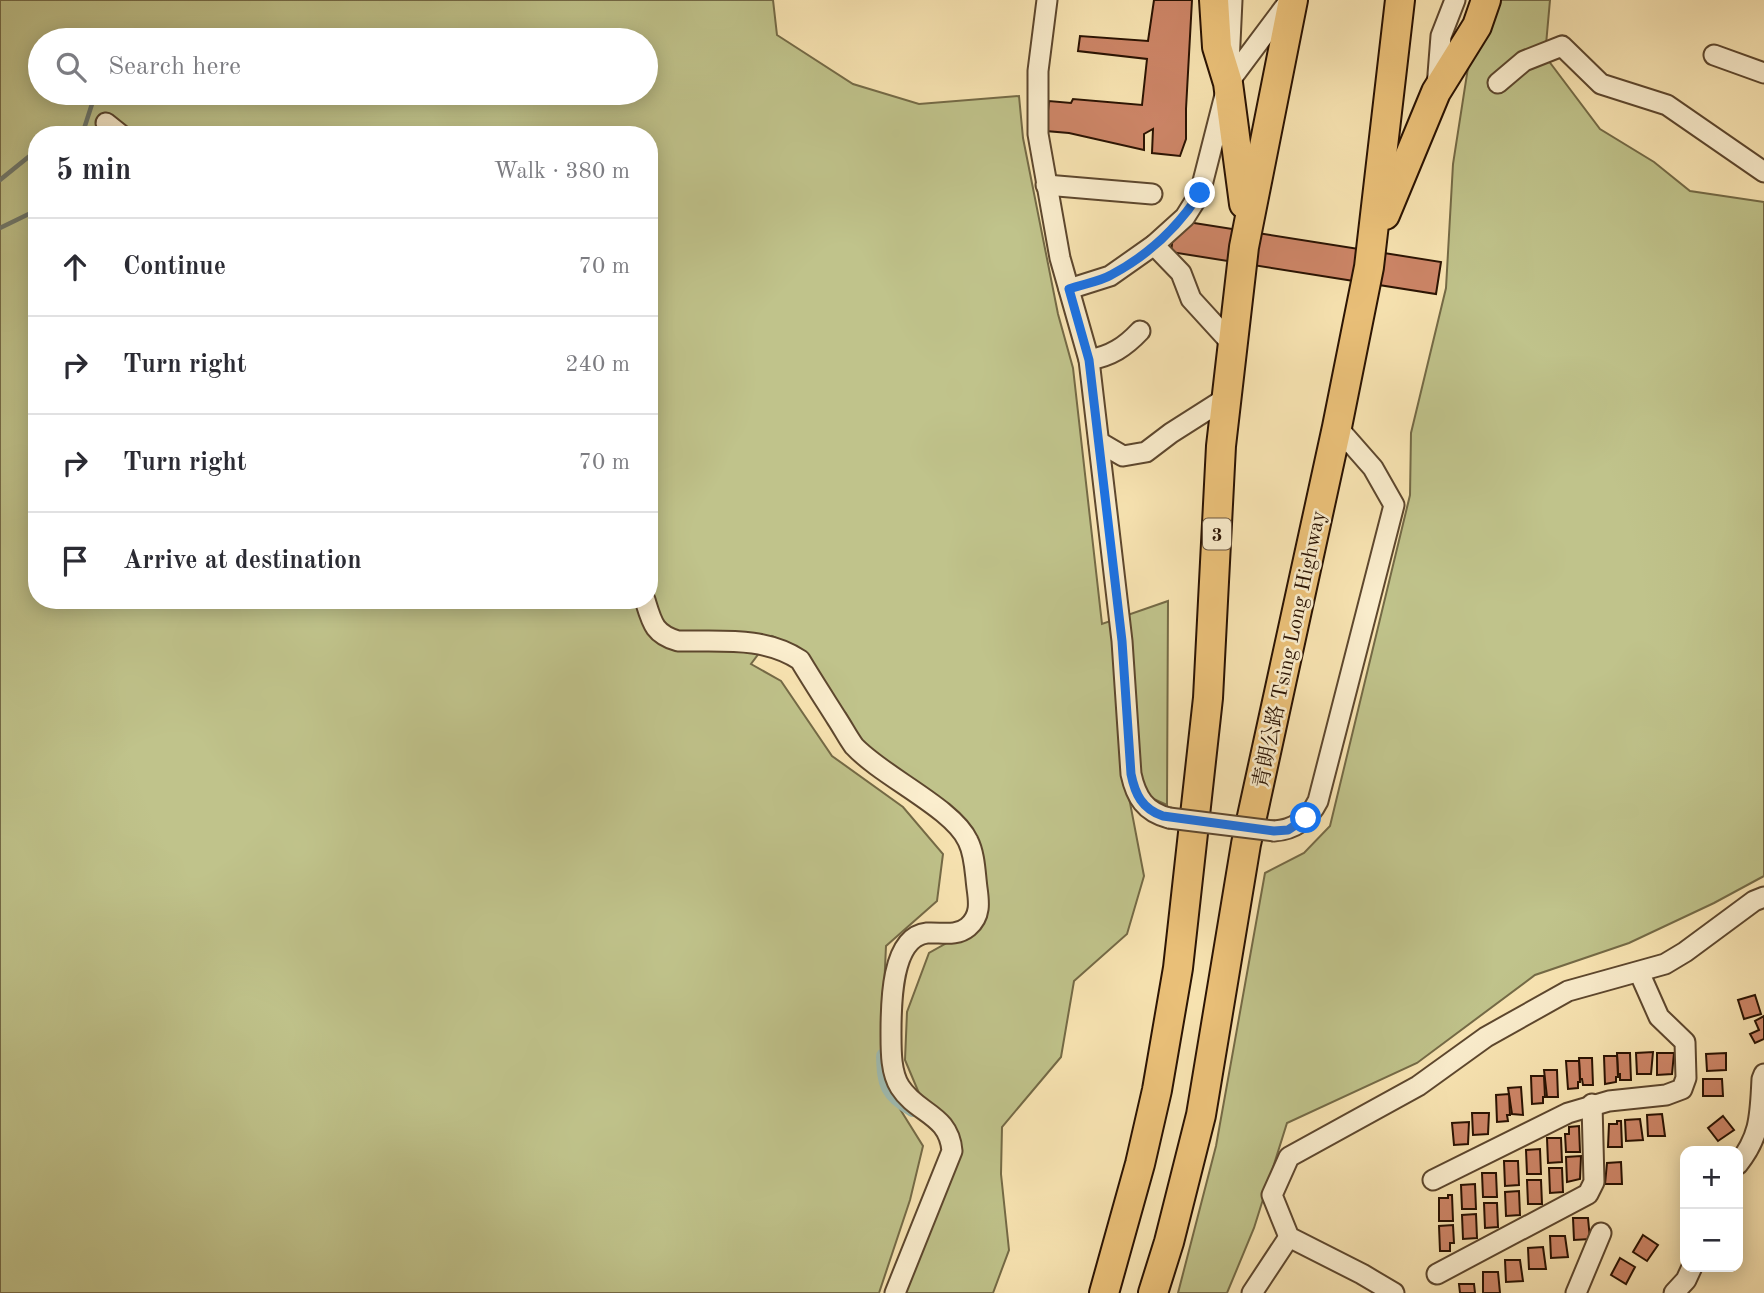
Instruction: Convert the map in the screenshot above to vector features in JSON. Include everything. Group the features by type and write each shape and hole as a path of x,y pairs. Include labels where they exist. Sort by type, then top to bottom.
{"highway":[{"path":"1214,0 1217,47 1228,83 1247,227"},
{"name":"3","path":"1104,1293 1140,1164 1157,1090 1178,968 1208,698 1221,446 1226,398 1247,227 1292,0"},
{"name":"青朗公路 Tsing Long Highway","path":"1153,1293 1169,1242 1201,1115 1246,844 1337,427 1373,245 1400,0"},
{"path":"1373,245 1436,92 1476,26 1486,0"}],"street":[{"path":"1047,0 1038,71 1038,134 1060,258 1089,360 1122,641 1131,774 1135,791 1145,806 1156,814 1169,818 1274,831 1288,830 1301,822 1318,801 1394,505 1373,468 1337,427"},
{"path":"1069,289 1110,276 1154,246 1185,216 1200,193 1228,83 1232,0"},
{"path":"1228,83 1292,0"},
{"path":"1436,92 1441,36 1455,0"},
{"path":"1498,83 1524,61 1562,46 1601,84 1667,105 1764,172"},
{"path":"1714,55 1764,73"},
{"path":"1046,185 1152,194"},
{"path":"1154,246 1181,273 1191,299 1233,345"},
{"path":"1089,360 1105,358 1125,347 1140,331"},
{"path":"1098,442 1123,456 1146,452 1226,398"},
{"path":"648,609 652,624 665,637 678,641 762,643 781,649 800,660 853,745 881,771 951,819 962,830 971,848 979,903 975,919 961,932 924,933 913,938 905,946 895,974 891,1036 896,1079 910,1099 947,1130 952,1151 895,1293"},
{"path":"1394,1293 1289,1237 1272,1195 1289,1157 1418,1086 1486,1037 1568,991 1665,964 1754,901 1764,897"},
{"path":"1433,1180 1554,1119 1592,1104 1675,1093 1685,1084 1685,1042 1659,1017 1639,972"},
{"path":"1743,1156 1754,1140 1761,1111 1764,1074"},
{"path":"1437,1274 1581,1198 1592,1189 1592,1104"},
{"path":"1576,1293 1601,1233"},
{"path":"1252,1293 1289,1237"},
{"path":"1674,1293 1690,1272"}],"green space":[{"path":"0,0 773,0 777,35 853,84 919,104 1019,96 1023,138 1058,314 1073,368 1102,624 1168,601 1167,805 1127,787 1144,876 1127,934 1074,981 1061,1057 1002,1127 1001,1174 1009,1250 993,1293 901,1293 957,1163 921,1098 905,1060 907,1012 929,953 977,926 963,823 849,735 796,647 772,636 751,664 781,681 832,756 903,807 943,854 937,901 886,946 880,1077 923,1146 910,1200 879,1293 0,1293"},
{"path":"1496,0 1550,0 1545,56 1600,129 1654,162 1690,191 1764,202 1764,876 1629,943 1535,975 1417,1063 1287,1123 1254,1228 1227,1293 1178,1293 1216,1146 1265,873 1304,853 1330,826 1410,495 1411,433 1446,288 1453,164 1469,61"}],"building":[{"path":"1154,0 1192,0 1186,139 1180,156 1152,153 1153,129 1144,134 1144,150 1069,133 1046,131 1049,101 1071,103 1073,99 1142,105 1147,59 1078,51 1080,36 1148,41"},
{"path":"1175,220 1441,262 1436,294 1171,252"},
{"path":"1755,995 1761,1014 1744,1019 1738,1000"},
{"path":"1764,1016 1764,1039 1755,1043 1750,1034 1759,1030 1755,1021"},
{"path":"1653,1052 1651,1074 1637,1074 1636,1053"},
{"path":"1617,1053 1630,1053 1631,1080 1620,1080"},
{"path":"1657,1053 1674,1053 1672,1074 1657,1075"},
{"path":"1726,1053 1726,1070 1707,1071 1706,1054"},
{"path":"1604,1056 1617,1056 1616,1082 1605,1084"},
{"path":"1579,1058 1592,1058 1593,1085 1583,1085"},
{"path":"1566,1061 1579,1061 1578,1088 1568,1089"},
{"path":"1544,1070 1557,1070 1558,1097 1547,1097"},
{"path":"1531,1076 1544,1076 1543,1103 1532,1104"},
{"path":"1703,1079 1722,1079 1723,1096 1703,1096"},
{"path":"1521,1087 1523,1115 1512,1114 1508,1088"},
{"path":"1509,1094 1508,1121 1497,1122 1496,1095"},
{"path":"1472,1113 1489,1113 1488,1134 1473,1135"},
{"path":"1662,1114 1665,1136 1648,1136 1647,1115"},
{"path":"1723,1116 1734,1130 1718,1141 1708,1128"},
{"path":"1640,1119 1643,1140 1626,1141 1625,1120"},
{"path":"1617,1121 1621,1121 1622,1147 1608,1147 1609,1124 1617,1124"},
{"path":"1469,1122 1468,1144 1454,1145 1452,1123"},
{"path":"1579,1126 1580,1152 1566,1152 1565,1134 1569,1134 1569,1127"},
{"path":"1547,1138 1561,1138 1562,1162 1548,1163"},
{"path":"1540,1149 1541,1174 1527,1174 1526,1150"},
{"path":"1581,1156 1580,1179 1567,1182 1566,1157"},
{"path":"1504,1161 1518,1161 1519,1185 1505,1186"},
{"path":"1621,1162 1622,1184 1605,1184 1607,1163"},
{"path":"1549,1168 1562,1168 1563,1192 1550,1193"},
{"path":"1482,1173 1496,1173 1497,1197 1483,1197"},
{"path":"1527,1180 1541,1180 1542,1204 1528,1204"},
{"path":"1475,1184 1476,1209 1462,1209 1461,1185"},
{"path":"1519,1191 1520,1215 1506,1216 1505,1192"},
{"path":"1448,1195 1452,1195 1453,1221 1439,1221 1439,1198 1448,1198"},
{"path":"1484,1203 1497,1203 1498,1227 1485,1228"},
{"path":"1476,1214 1477,1238 1463,1239 1462,1215"},
{"path":"1573,1218 1588,1218 1590,1239 1574,1240"},
{"path":"1453,1225 1454,1243 1450,1243 1450,1251 1440,1251 1439,1226"},
{"path":"1643,1235 1658,1245 1647,1261 1633,1252"},
{"path":"1550,1236 1565,1236 1568,1257 1551,1258"},
{"path":"1543,1247 1546,1269 1529,1269 1528,1248"},
{"path":"1620,1258 1635,1267 1626,1284 1611,1275"},
{"path":"1505,1260 1520,1260 1523,1281 1506,1282"},
{"path":"1483,1272 1498,1272 1500,1293 1483,1293"},
{"path":"1459,1284 1474,1284 1475,1293 1460,1293"}],"waterway":[{"path":"85,126 92,105"},
{"path":"0,180 28,157"},
{"path":"0,228 28,214"},
{"path":"884,1056 889,1088 913,1109"}],"route":[{"path":"1200,193 1185,216 1154,246 1110,276 1069,289 1089,360 1122,641 1131,774 1141,802 1156,814 1169,818 1281,831 1288,830 1306,818"}]}
